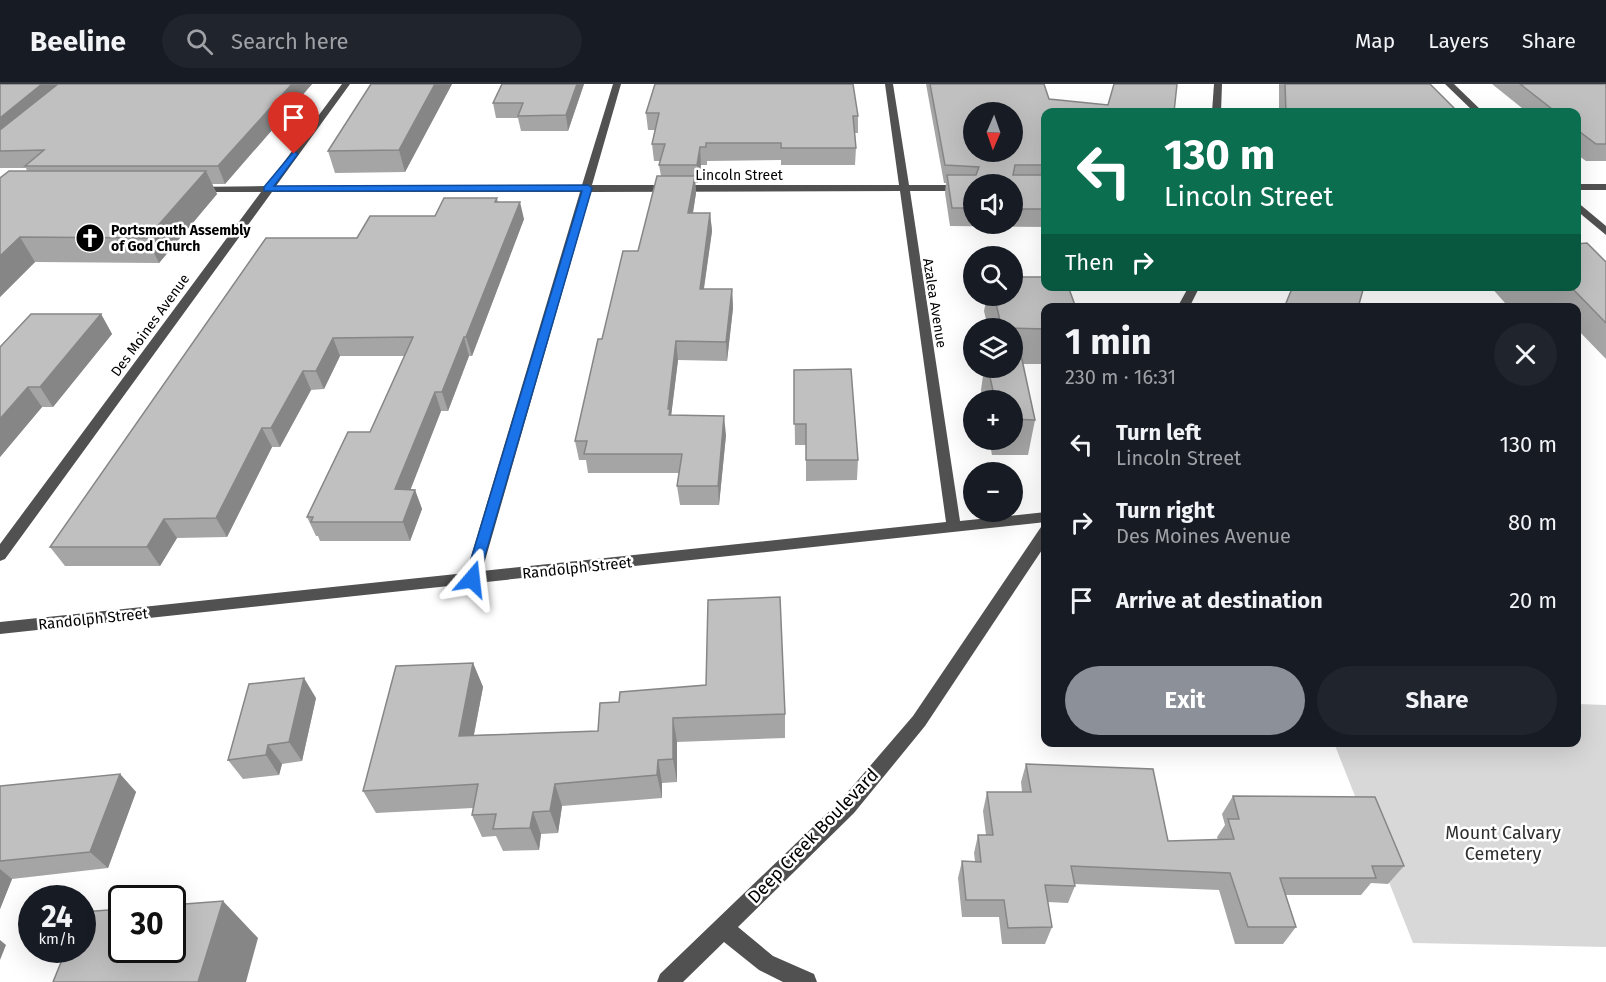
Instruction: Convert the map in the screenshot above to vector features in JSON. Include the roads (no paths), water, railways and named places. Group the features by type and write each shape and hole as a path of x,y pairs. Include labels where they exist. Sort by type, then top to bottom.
{"street":[{"name":"Des Moines Avenue","path":"0,555 346,84"},
{"path":"472,579 617,84"},
{"name":"Azalea Avenue","path":"889,84 902,188 954,527"},
{"path":"1217,108 1218,84"},
{"path":"1449,84 1475,108"},
{"path":"1581,187 1606,187"},
{"name":"Lincoln Street","path":"186,189 963,188"},
{"path":"1581,209 1606,232"},
{"name":"Randolph Street","path":"0,628 1041,518"},
{"name":"Deep Creek Boulevard","path":"668,982 847,807 919,721 1041,538"},
{"path":"723,928 766,963 806,982"}],"place":[{"name":"Portsmouth Assembly of God Church","path":"90,238"}],"park label":[{"name":"Mount Calvary Cemetery","path":"1503,843"}]}
